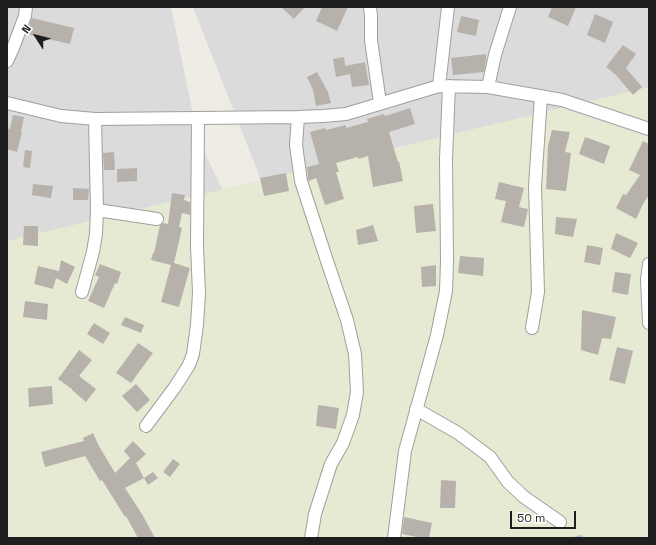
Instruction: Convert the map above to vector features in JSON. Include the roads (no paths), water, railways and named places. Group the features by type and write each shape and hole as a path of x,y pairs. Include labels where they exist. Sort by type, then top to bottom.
{"street":[{"path":"7,61 14,48 26,7"},
{"path":"370,7 372,40 380,102"},
{"path":"394,538 405,451 437,335 446,291 446,159 444,86 448,7"},
{"path":"488,87 495,55 510,7"},
{"path":"7,103 61,116 95,119 323,116 346,114 380,102 444,86 488,87 562,100 649,129"},
{"path":"532,328 538,292 535,186 541,96"},
{"path":"298,116 296,145 301,181 347,320 355,354 357,392 353,415 332,464 314,514 311,538"},
{"path":"146,426 175,387 189,365 197,325 199,293 197,246 198,118"},
{"path":"82,292 93,252 96,234 97,210 95,119"},
{"path":"97,210 157,219"},
{"path":"649,264 649,323"},
{"path":"416,409 458,433 490,457 508,482 524,498 560,522"}],"waterway":[{"path":"575,538 580,536 583,538"}]}
